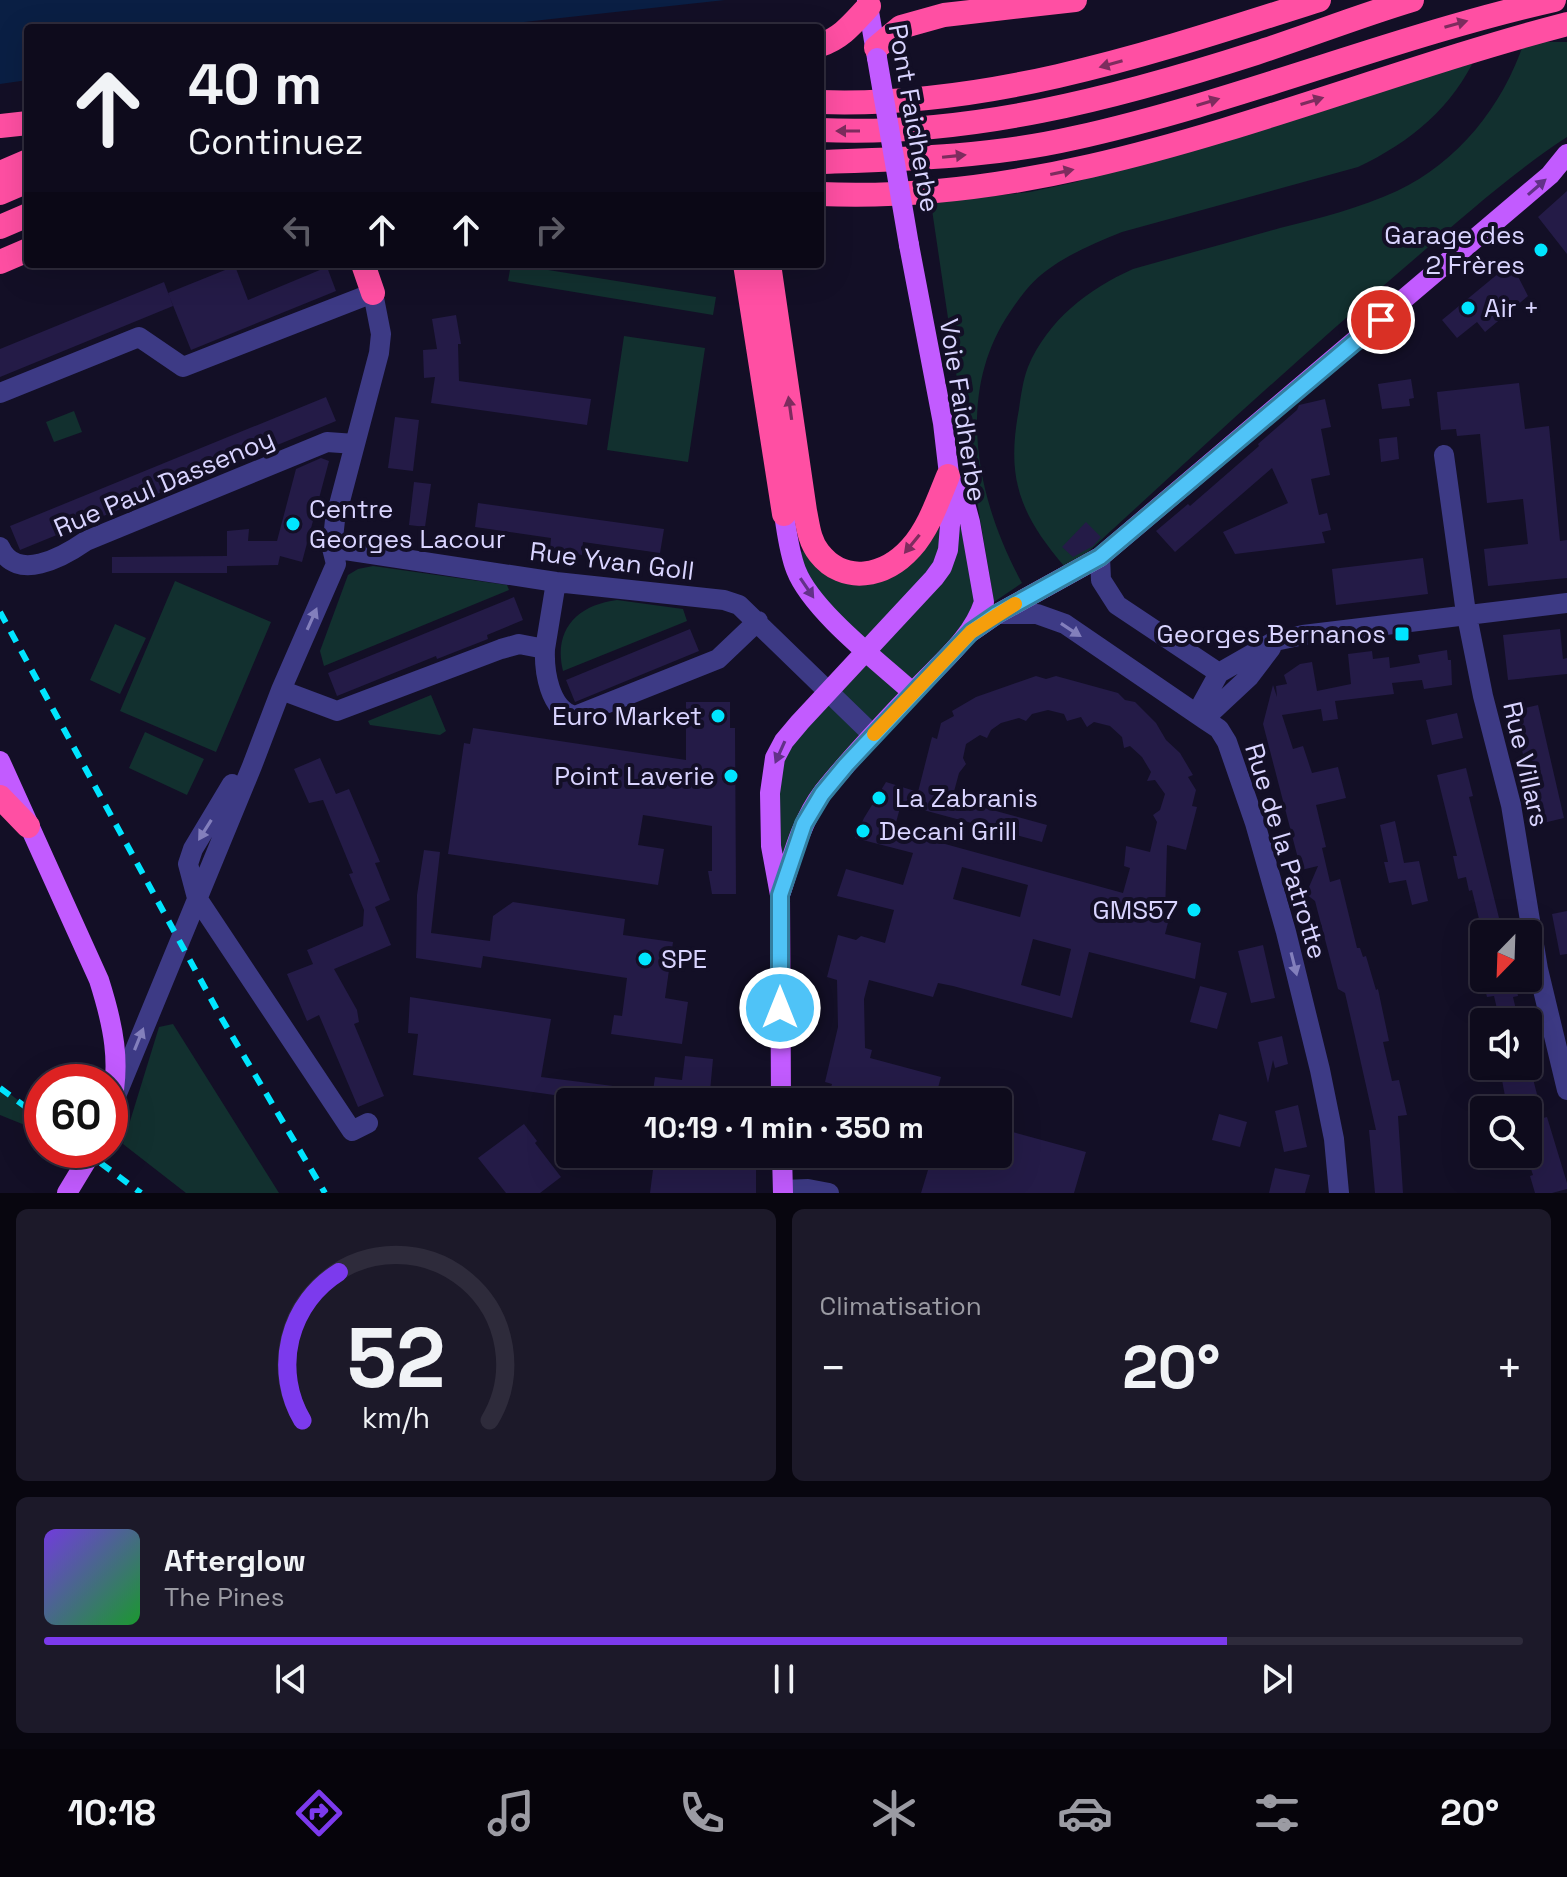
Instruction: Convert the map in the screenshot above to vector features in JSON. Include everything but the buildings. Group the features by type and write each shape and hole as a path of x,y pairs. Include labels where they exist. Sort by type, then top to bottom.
{"highway":[{"path":"876,53 901,27 944,15 1075,0"},
{"path":"824,102 915,98 999,88 1095,68 1319,0"},
{"path":"824,130 909,129 1050,110 1254,53 1412,0"},
{"path":"824,162 926,159 1008,151 1073,139 1176,112 1484,16 1554,0"},
{"path":"824,44 846,32 868,3"},
{"path":"824,194 948,191 1079,169 1166,146 1567,24"},
{"path":"0,126 24,123"},
{"path":"0,173 24,163"},
{"path":"0,193 24,183"},
{"path":"824,203 846,195"},
{"path":"0,227 24,217"},
{"path":"0,262 24,252"},
{"path":"364,268 373,293"},
{"path":"746,268 784,514"},
{"path":"770,268 805,511 810,537 817,551 842,572 857,575 892,564 911,548 927,524 948,476"},
{"path":"0,797 28,826"}],"main road":[{"name":"Pont Faidherbe","path":"868,3 909,245"},
{"path":"1539,31 1567,30"},
{"path":"781,1088 780,895 804,824 822,794 912,692 971,632 997,614 1100,557 1550,175 1567,154"},
{"name":"Voie Faidherbe","path":"780,895 771,846 770,793 775,758 784,741 942,567 948,550 953,517 943,423 909,245"},
{"path":"943,423 970,522 984,602 971,632"},
{"path":"784,514 797,572 808,591 912,692"},
{"path":"0,761 99,980 117,1049 117,1064"},
{"path":"67,1193 83,1168"},
{"path":"82,1193 90,1168"},
{"path":"782,1168 783,1192"}],"street":[{"path":"0,393 139,337 183,367 373,293 381,334 379,353 335,520 332,548 336,564 281,690 128,1067"},
{"name":"Rue Paul Dassenoy","path":"0,547 13,564 24,567 67,554 86,541 327,442 355,444"},
{"name":"Rue Villars","path":"1444,455 1467,615 1483,696 1511,805 1538,969 1567,1086"},
{"name":"Rue Yvan Goll","path":"332,548 556,582 724,600 739,605 873,735"},
{"path":"1100,557 1101,580 1117,605 1219,673"},
{"path":"556,582 544,671 562,711 575,716 718,659 758,621"},
{"path":"1201,716 1219,673 1275,641 1567,603"},
{"name":"Rue de la Patrotte","path":"997,614 1037,614 1065,624 1219,729 1227,742 1255,823 1286,932 1320,1070 1334,1139 1339,1193"},
{"path":"1201,716 1249,677 1275,641"},
{"path":"281,690 337,711 501,649 519,644 545,649"},
{"path":"198,899 352,1131 368,1123"},
{"path":"783,1192 808,1189 829,1193"}],"green space":[{"path":"1524,42 1567,42 1567,137 1459,221 1276,380 1077,562 1064,566 1036,529 1027,511 1020,493 1014,455 1026,372 1036,350 1058,321 1085,296 1133,269 1354,208 1419,179 1476,130 1504,88"},
{"path":"1477,54 1456,90 1428,121 1396,146 1358,167 1122,232 1064,259 1031,284 1010,312 993,344 982,377 977,412 978,448 993,518 1022,583 994,602 931,203 1030,192 1076,182"},
{"path":"510,268 536,268 716,297 713,315 508,281"},
{"path":"624,336 705,348 688,462 607,450"},
{"path":"74,411 82,432 54,442 46,422"},
{"path":"970,522 984,602 822,794 780,895 771,846 784,741 866,650 820,606 791,552 817,551 857,575 927,524 951,534"},
{"path":"373,566 507,585 509,590 324,666 320,651 348,575"},
{"path":"175,581 271,622 216,752 120,711"},
{"path":"617,600 683,609 687,621 563,671 562,643 571,622 590,607"},
{"path":"115,624 146,638 120,694 90,680"},
{"path":"431,695 446,731 440,735 370,725 368,721"},
{"path":"145,732 204,759 187,795 129,768"},
{"path":"173,1024 279,1193 186,1193 128,1148 128,1128 159,1027"},
{"path":"0,1086 24,1105 24,1125 0,1115"}],"water":[{"path":"0,0 725,0 505,24 24,24 24,81 0,84"}],"railway":[{"path":"0,612 222,1019 325,1193"},
{"path":"0,1088 24,1106"},
{"path":"107,1168 141,1193"}],"slow traffic":[{"path":"874,734 971,632 1015,604"}],"place":[{"name":"Garage des 2 Frères","path":"1541,250"},
{"name":"Air +","path":"1468,308"},
{"name":"Centre Georges Lacour","path":"293,524"},
{"name":"Georges Bernanos","path":"1402,634"},
{"name":"Euro Market","path":"718,716"},
{"name":"Point Laverie","path":"731,776"},
{"name":"La Zabranis","path":"879,798"},
{"name":"Decani Grill","path":"863,831"},
{"name":"GMS57","path":"1194,910"},
{"name":"SPE","path":"645,959"}],"route":[{"path":"780,1008 780,895 804,824 822,794 846,765 971,632 997,614 1100,557 1381,320"}]}
